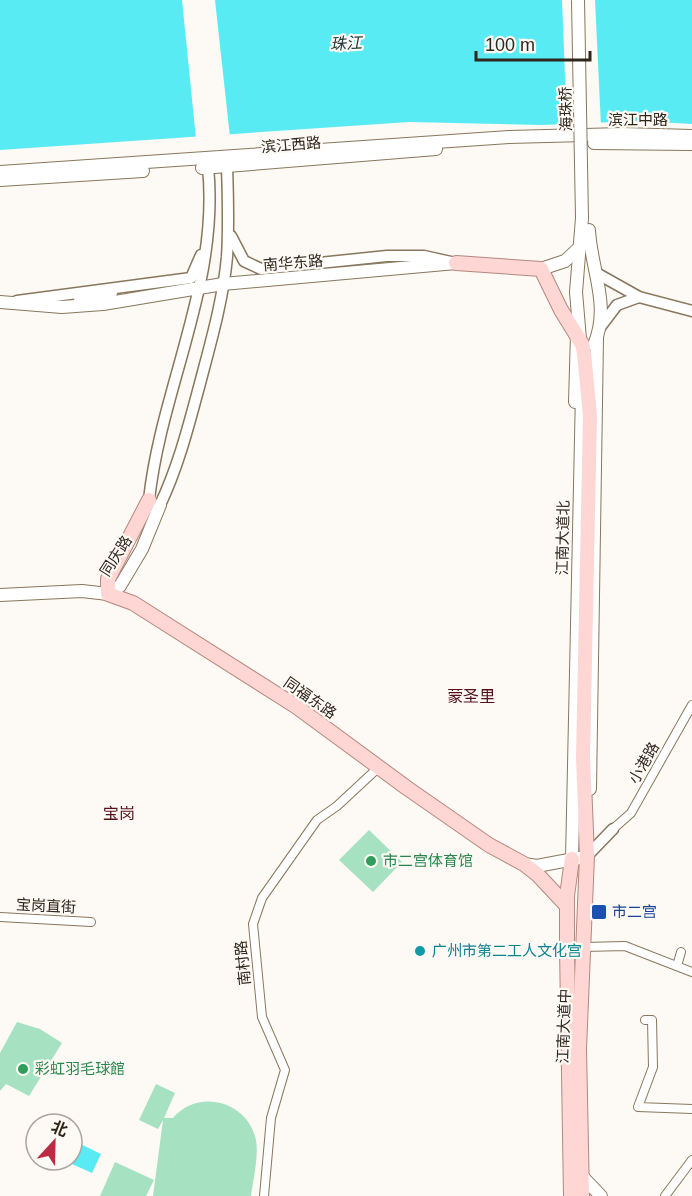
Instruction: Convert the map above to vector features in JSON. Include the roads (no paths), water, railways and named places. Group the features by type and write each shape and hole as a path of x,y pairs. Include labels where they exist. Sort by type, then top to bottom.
{"main road":[{"name":"海珠桥","path":"578,0 585,217"},
{"name":"海珠桥","path":"583,0 585,217"},
{"name":"滨江中路","path":"584,139 692,136"},
{"name":"滨江中路","path":"584,139 692,144"},
{"name":"滨江西路","path":"0,172 222,162 584,139"},
{"name":"滨江西路","path":"0,180 208,167 222,162"},
{"name":"江南大道北","path":"572,860 582,418 577,278 585,217"},
{"name":"江南大道北","path":"585,217 598,274 601,311 597,338 589,366 583,758 586,856"},
{"name":"南华东路","path":"5,302 62,307 87,305 197,282 223,284 260,282 456,263 541,269 565,261 581,246"},
{"path":"541,269 561,310 578,332 584,348 590,416"},
{"path":"5,302 111,293"},
{"path":"586,829 590,791 597,338"},
{"name":"同庆路","path":"108,594 108,579 127,561 154,503"},
{"name":"同福东路","path":"0,595 82,591 108,594 133,603 297,707 489,845 524,864 544,880 567,906"},
{"path":"524,864 537,866 586,856"},
{"name":"江南大道中","path":"583,1196 579,1049 586,856"},
{"name":"江南大道中","path":"572,860 567,906 569,1165 572,1196"},
{"path":"569,1165 601,1196"}],"street":[{"path":"154,503 183,447 223,284 228,228 222,162"},
{"path":"154,503 154,462 210,230 208,167"},
{"path":"228,228 238,254 250,265 267,270 400,256 424,256 456,263"},
{"path":"260,282 292,266"},
{"path":"598,274 639,297 692,311"},
{"path":"597,338 610,311 622,302 639,297"},
{"name":"小港路","path":"614,829 631,813 692,705"},
{"name":"南村路","path":"264,1196 271,1118 285,1070 262,1017 253,924 262,898 317,820 337,806 379,768"},
{"path":"586,829 614,829"},
{"path":"586,856 614,829"},
{"name":"宝岗直街","path":"0,917 91,922"},
{"path":"584,947 625,946 692,972"},
{"path":"677,966 681,952"},
{"path":"645,1020 652,1020 653,1067 638,1107 692,1109"},
{"path":"665,1196 692,1160"}],"water":[{"name":"珠江","path":"0,0 692,0 692,124 639,121 542,125 409,122 0,150"},
{"path":"84,1146 101,1154 92,1173 84,1169"}],"place":[{"name":"市二宫体育馆","path":"371,861"},
{"name":"市二宫","path":"599,912"},
{"name":"广州市第二工人文化宫","path":"420,951"},
{"name":"彩虹羽毛球館","path":"23,1069"}],"district":[{"name":"蒙圣里","path":"471,696"},
{"name":"宝岗","path":"119,813"}]}
